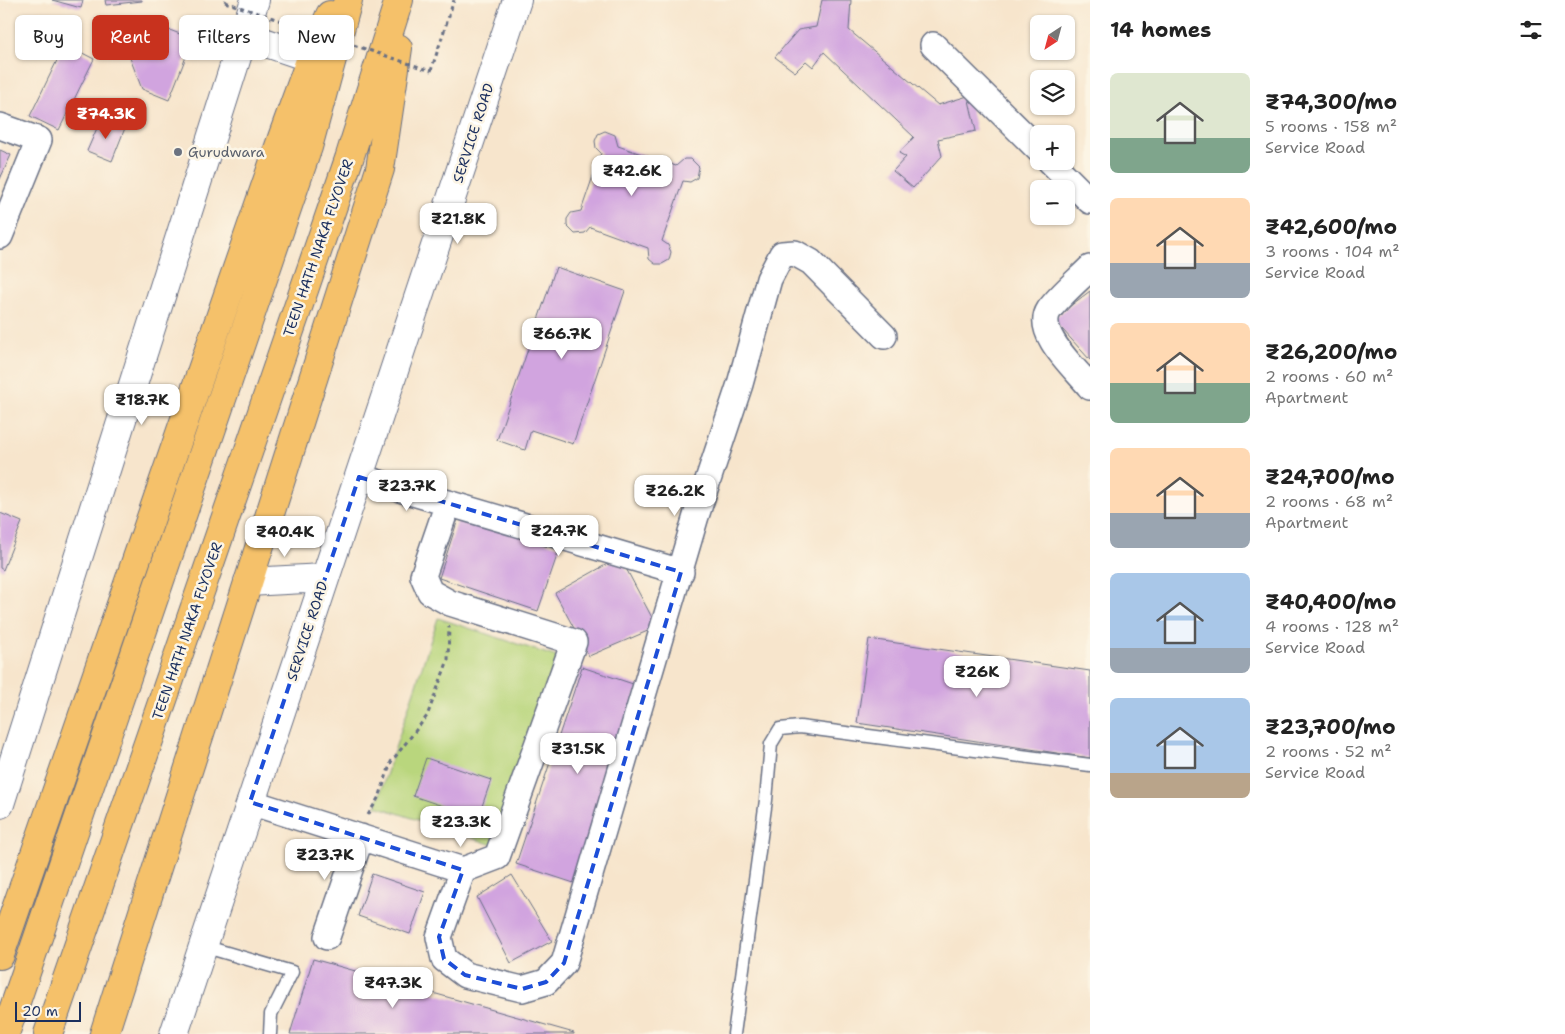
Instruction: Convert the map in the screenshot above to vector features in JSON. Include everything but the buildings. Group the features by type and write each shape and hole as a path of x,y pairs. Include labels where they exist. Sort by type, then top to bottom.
{"highway":[{"path":"330,15 337,0"},
{"path":"5,1034 308,146 348,0"},
{"name":"TEEN HATH NAKA FLYOVER","path":"48,1034 349,159 399,0"},
{"path":"104,1034 380,169 405,0"},
{"path":"0,955 310,60"}],"street":[{"path":"250,15 255,0"},
{"name":"SERVICE ROAD","path":"174,1034 517,0"},
{"path":"933,45 1030,141"},
{"path":"0,804 236,60"},
{"path":"0,126 39,140 0,236"},
{"path":"1059,170 1090,201"},
{"path":"463,870 440,937 444,959 465,975 522,988 546,982 564,963 696,516 740,384 769,279 782,254 796,253 811,262 884,336"},
{"path":"1090,268 1049,310 1044,323 1047,334 1090,387"},
{"path":"359,476 681,572"},
{"path":"250,802 463,870 497,857 574,642 450,603 430,592 423,576 448,503"},
{"path":"248,582 324,578"},
{"path":"327,937 359,836"}],"lane":[{"path":"734,1034 766,800 771,744 780,729 800,727 1090,765"},
{"path":"203,946 292,972 270,1014 270,1034"}],"path":[{"path":"225,1 431,71 454,0"},
{"path":"359,836 380,795 391,762 427,716 448,660 450,603"}],"highlighted area":[{"path":"359,477 681,572 564,963 546,982 522,989 465,975 444,959 439,937 463,870 250,802"}],"green space":[{"path":"438,618 557,657 496,846 376,806"}],"place":[{"name":"Gurudwara","path":"178,152"}]}
